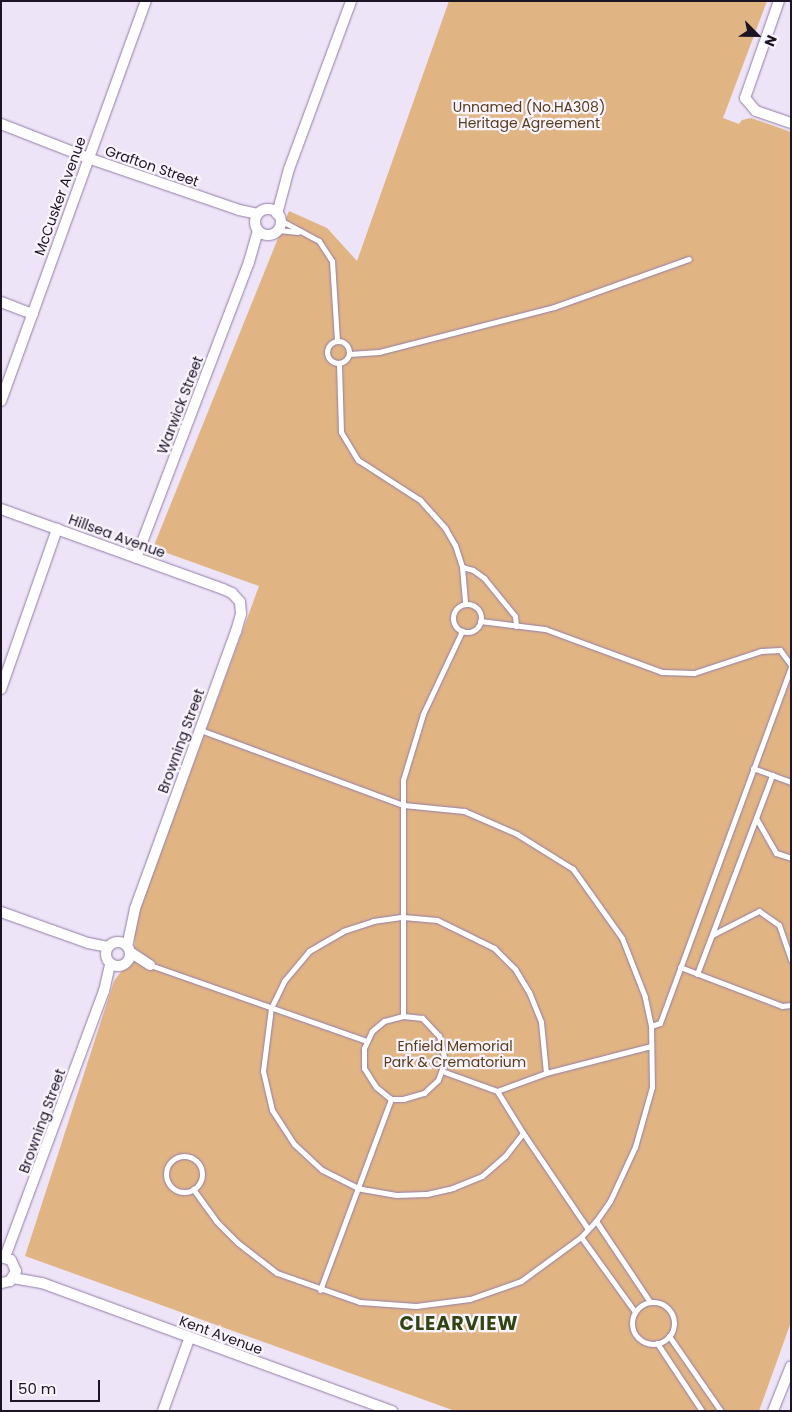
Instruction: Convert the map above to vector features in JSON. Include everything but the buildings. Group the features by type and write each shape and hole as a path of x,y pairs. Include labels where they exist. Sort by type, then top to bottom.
{"street":[{"name":"McCusker Avenue","path":"1,401 146,1"},
{"path":"277,218 289,169 351,1"},
{"path":"779,1 745,98 756,110 791,123"},
{"name":"Grafton Street","path":"1,124 88,158 239,210 259,226"},
{"path":"259,226 277,218"},
{"path":"259,226 277,218"},
{"name":"Warwick Street","path":"136,558 249,262 259,226"},
{"path":"1,302 33,314"},
{"name":"Hillsea Avenue","path":"1,509 223,590"},
{"path":"1,688 57,529"},
{"name":"Browning Street","path":"10,1264 16,1232 104,991 114,956 135,909 241,614 240,602 232,593 223,590"},
{"name":"Browning Street","path":"114,956 128,949 135,909"},
{"path":"1,912 88,943 114,956 150,965"},
{"path":"114,956 128,949 150,965"},
{"path":"1,1283 10,1264"},
{"name":"Kent Avenue","path":"10,1264 42,1283 189,1339 392,1411"},
{"path":"163,1411 189,1339"},
{"path":"773,1411 791,1366"}],"lane":[{"path":"277,218 319,241 332,261 337,341"},
{"path":"277,218 301,232"},
{"path":"349,354 387,350 554,307 689,259"},
{"path":"337,341 346,345 349,354 346,360 339,364"},
{"path":"337,341 330,345 327,353 331,361 339,364"},
{"path":"339,364 341,432 358,460 420,500 445,528 455,545 462,567 465,604"},
{"path":"462,567 473,570 484,578 516,616 516,626"},
{"path":"465,604 477,608 480,621 472,630 462,631 455,625 453,616 457,608 465,604"},
{"path":"480,621 545,629 662,672 694,673 761,651 780,650 791,665 660,1023 651,1026"},
{"path":"403,1016 403,780 422,714 462,631"},
{"path":"193,1189 216,1220 238,1243 277,1273 320,1290 360,1302 406,1305 470,1299 521,1281 581,1237 596,1221 610,1201 636,1147 652,1087 651,1026 645,997 622,938 573,869 516,834 464,811 403,805 200,730"},
{"path":"753,768 791,782"},
{"path":"697,974 772,776"},
{"path":"756,818 776,853 791,858"},
{"path":"712,935 759,911 779,925 791,960"},
{"path":"523,1133 505,1156 482,1176 453,1188 426,1194 396,1195 358,1188 322,1170 294,1144 272,1110 263,1072 271,1008 284,981 309,951 343,930 373,921 403,917 437,920 494,948 515,969 529,992 541,1022 546,1073"},
{"path":"150,965 367,1041"},
{"path":"680,967 782,1006 791,1005"},
{"path":"403,1016 422,1018 440,1036 445,1061 438,1080 424,1093 404,1099 391,1099 376,1087 364,1068 364,1048 367,1041 372,1031 384,1021 403,1016"},
{"path":"497,1091 546,1073 651,1046"},
{"path":"442,1071 497,1091 588,1229"},
{"path":"320,1290 391,1099"},
{"path":"188,1156 198,1163 201,1174 198,1185 193,1189 180,1191 170,1184 166,1172 171,1161 188,1156"},
{"path":"596,1221 650,1302"},
{"path":"581,1237 635,1312"},
{"path":"650,1302 661,1303 672,1315 673,1326 669,1336 657,1343 645,1342 635,1334 632,1323 635,1312 650,1302"},
{"path":"669,1336 721,1411"},
{"path":"657,1343 702,1411"}],"green space":[{"name":"Enfield Memorial Park & Crematorium","path":"449,1 767,1 723,118 739,124 742,120 751,118 791,132 791,1322 759,1411 455,1411 25,1256 114,981 134,955 135,923 259,586 153,548 289,211 327,228 357,261"}],"district":[{"name":"CLEARVIEW","path":"459,1324"}],"park label":[{"name":"Unnamed (No.HA308) Heritage Agreement","path":"529,116"}]}
